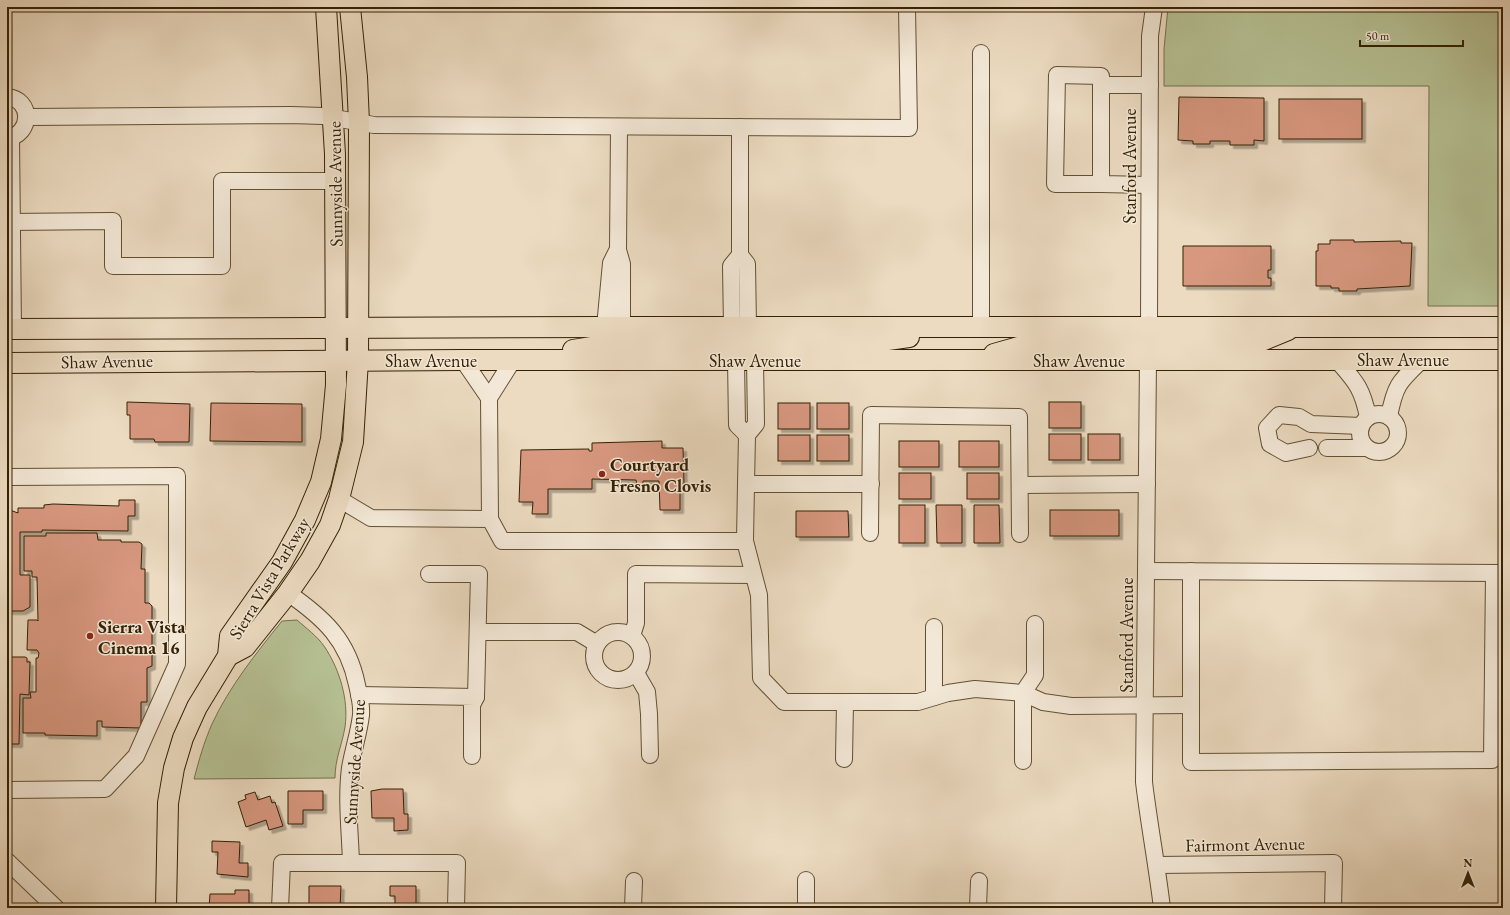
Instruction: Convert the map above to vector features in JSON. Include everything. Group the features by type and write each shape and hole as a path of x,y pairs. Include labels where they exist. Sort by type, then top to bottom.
{"main road":[{"name":"Sunnyside Avenue","path":"326,7 334,118 336,181 336,361"},
{"name":"Sunnyside Avenue","path":"350,7 357,77 359,123 358,360"},
{"path":"971,360 1026,345 1130,344 1140,342 1146,334 1149,326"},
{"path":"1148,360 1156,346 1163,343 1254,344 1300,326"},
{"name":"Shaw Avenue","path":"9,332 336,328 614,327 1503,327"},
{"path":"513,360 611,344 731,344 740,340 740,327"},
{"path":"746,360 748,347 758,343 866,343 981,327"},
{"name":"Shaw Avenue","path":"7,363 358,360 1503,360"},
{"name":"Sierra Vista Parkway","path":"228,656 245,647 288,594 310,561 326,531 339,499 353,442 358,360"},
{"name":"Sierra Vista Parkway","path":"166,908 168,803 174,768 183,738 197,707 228,656 230,636 282,562 305,520 327,461 334,415 336,361"},
{"path":"288,594 285,582 286,576 310,536 321,511 327,461"}],"street":[{"path":"27,117 291,115 334,118 382,126 909,128 907,7"},
{"name":"Stanford Avenue","path":"1149,326 1150,36 1154,7"},
{"path":"981,53 981,327"},
{"path":"1101,184 1101,76 1057,75 1055,184 1101,184 1149,184"},
{"path":"1101,85 1150,85"},
{"path":"7,97 17,100 22,104 27,117 24,128 21,132 9,138 9,332"},
{"path":"614,327 622,264 618,250 619,127"},
{"path":"740,127 740,255 747,264 740,327"},
{"path":"10,221 113,221 113,266 222,266 222,181 336,181"},
{"path":"1336,359 1356,382 1362,393 1364,422 1360,438 1366,448"},
{"path":"1389,417 1392,402 1399,382 1423,359"},
{"path":"463,360 489,398"},
{"path":"513,360 489,398 490,519 502,542 747,549"},
{"path":"746,360 737,425 747,435 747,549 759,595 761,678 784,702 918,702 948,693 975,690 1023,693 1043,702 1071,706 1190,705"},
{"name":"Stanford Avenue","path":"1148,360 1144,782 1148,821 1157,865 1162,908"},
{"path":"1309,448 1286,453 1270,444 1267,428 1279,416 1299,417 1311,424 1364,422 1378,414 1389,417 1398,428 1398,434 1394,446 1390,450 1378,453 1366,448 1327,448"},
{"path":"870,533 871,416 879,416 1019,417 1020,534"},
{"path":"7,477 177,476 177,664 136,756 105,789 7,790"},
{"path":"746,484 870,484"},
{"path":"1020,485 1147,484"},
{"path":"339,499 370,518 490,519"},
{"path":"1146,571 1190,571 1498,573 1492,760 1191,762 1190,571"},
{"path":"429,574 478,574 476,697 472,705 472,756"},
{"path":"632,636 636,623 636,574 753,575"},
{"name":"Sunnyside Avenue","path":"288,594 313,610 332,630 345,650 354,671 361,713 350,769 348,793 351,862"},
{"path":"1023,760 1023,693 1035,675 1035,624"},
{"path":"934,627 934,697"},
{"path":"478,632 577,632 597,644"},
{"path":"615,632 632,636 640,646 642,658 636,673 629,678 620,681 604,677 595,665 594,651 597,644 607,634 615,632"},
{"path":"636,673 647,692 650,714 650,756"},
{"path":"359,695 476,697"},
{"path":"844,759 845,702"},
{"path":"7,861 56,908"},
{"path":"280,908 282,863 351,862 457,863 456,908"},
{"name":"Fairmont Avenue","path":"1157,865 1334,863 1333,908"},
{"path":"806,880 806,908"},
{"path":"633,908 634,881"},
{"path":"978,908 979,881"}],"green space":[{"path":"1168,7 1503,7 1503,306 1428,306 1429,86 1164,86 1164,49"},
{"path":"297,620 315,635 324,646 334,664 342,684 346,706 346,716 344,734 336,765 335,778 194,779 204,744 212,724 235,683 253,657 282,621"}],"building":[{"path":"1179,97 1264,98 1264,141 1254,140 1254,145 1230,145 1230,141 1210,141 1210,144 1193,144 1193,141 1178,140"},
{"path":"1279,99 1362,99 1362,139 1279,139"},
{"path":"1330,240 1354,240 1354,242 1401,241 1401,243 1412,243 1410,286 1357,289 1357,291 1339,291 1339,288 1331,288 1331,286 1316,286 1316,251 1318,251 1318,244 1330,244"},
{"path":"1183,246 1271,246 1271,270 1268,270 1268,278 1271,278 1271,286 1183,286"},
{"path":"127,402 190,404 189,442 155,442 154,439 130,439 130,415 127,415"},
{"path":"1049,402 1081,402 1081,428 1049,428"},
{"path":"211,403 302,404 302,442 210,441"},
{"path":"778,403 810,403 810,429 778,429"},
{"path":"817,403 849,403 849,429 817,429"},
{"path":"1049,434 1081,434 1081,460 1049,460"},
{"path":"1088,434 1120,434 1120,460 1088,460"},
{"path":"778,435 810,435 810,461 778,461"},
{"path":"817,435 849,435 849,461 817,461"},
{"name":"Courtyard Fresno Clovis","path":"662,441 662,448 683,448 684,484 680,484 680,510 660,510 659,481 643,481 643,485 637,485 636,480 592,479 592,489 548,489 548,514 532,514 533,502 519,502 521,450 589,449 589,451 592,451 592,443"},
{"path":"899,441 939,441 939,467 899,467"},
{"path":"959,441 999,441 999,467 959,467"},
{"path":"899,473 931,473 931,499 899,499"},
{"path":"967,473 999,473 999,499 967,499"},
{"path":"119,500 135,500 135,516 128,516 128,531 42,530 42,532 20,532 20,575 30,575 30,607 23,611 7,611 7,509 18,513 18,508 44,508 44,505 53,504 119,506"},
{"path":"899,505 925,505 925,543 899,543"},
{"path":"936,505 962,505 962,543 937,543"},
{"path":"974,505 999,505 1000,543 974,543"},
{"path":"1050,510 1119,510 1119,536 1050,536"},
{"path":"796,511 848,511 849,537 796,537"},
{"name":"Sierra Vista Cinema 16","path":"46,533 97,533 98,540 121,540 121,542 139,542 142,544 141,569 145,569 145,603 149,603 152,606 152,666 147,668 147,702 141,702 141,728 102,727 102,721 97,721 97,736 23,733 23,698 31,698 30,692 36,692 36,658 38,658 39,653 37,650 27,650 28,620 38,621 37,577 32,577 32,571 24,571 24,536 46,536"},
{"path":"7,657 25,657 27,658 27,662 30,662 29,695 20,694 19,744 7,744"},
{"path":"382,789 403,789 404,814 408,814 408,830 394,831 394,818 372,818 371,791"},
{"path":"288,791 323,791 323,810 303,810 303,824 288,824"},
{"path":"255,792 258,800 270,796 272,803 275,802 283,826 269,830 266,820 246,827 238,802 246,799 245,795"},
{"path":"212,841 240,842 239,863 248,863 248,877 217,874 218,852 212,852"},
{"path":"309,886 341,886 340,908 308,908"},
{"path":"390,886 416,886 416,908 395,908 395,896 390,896"},
{"path":"235,890 249,890 249,904 238,904 238,908 209,908 210,894 235,894"},
{"path":"30,903 34,908 25,908"}],"place":[{"name":"Courtyard Fresno Clovis","path":"602,474"},
{"name":"Sierra Vista Cinema 16","path":"90,636"}]}
